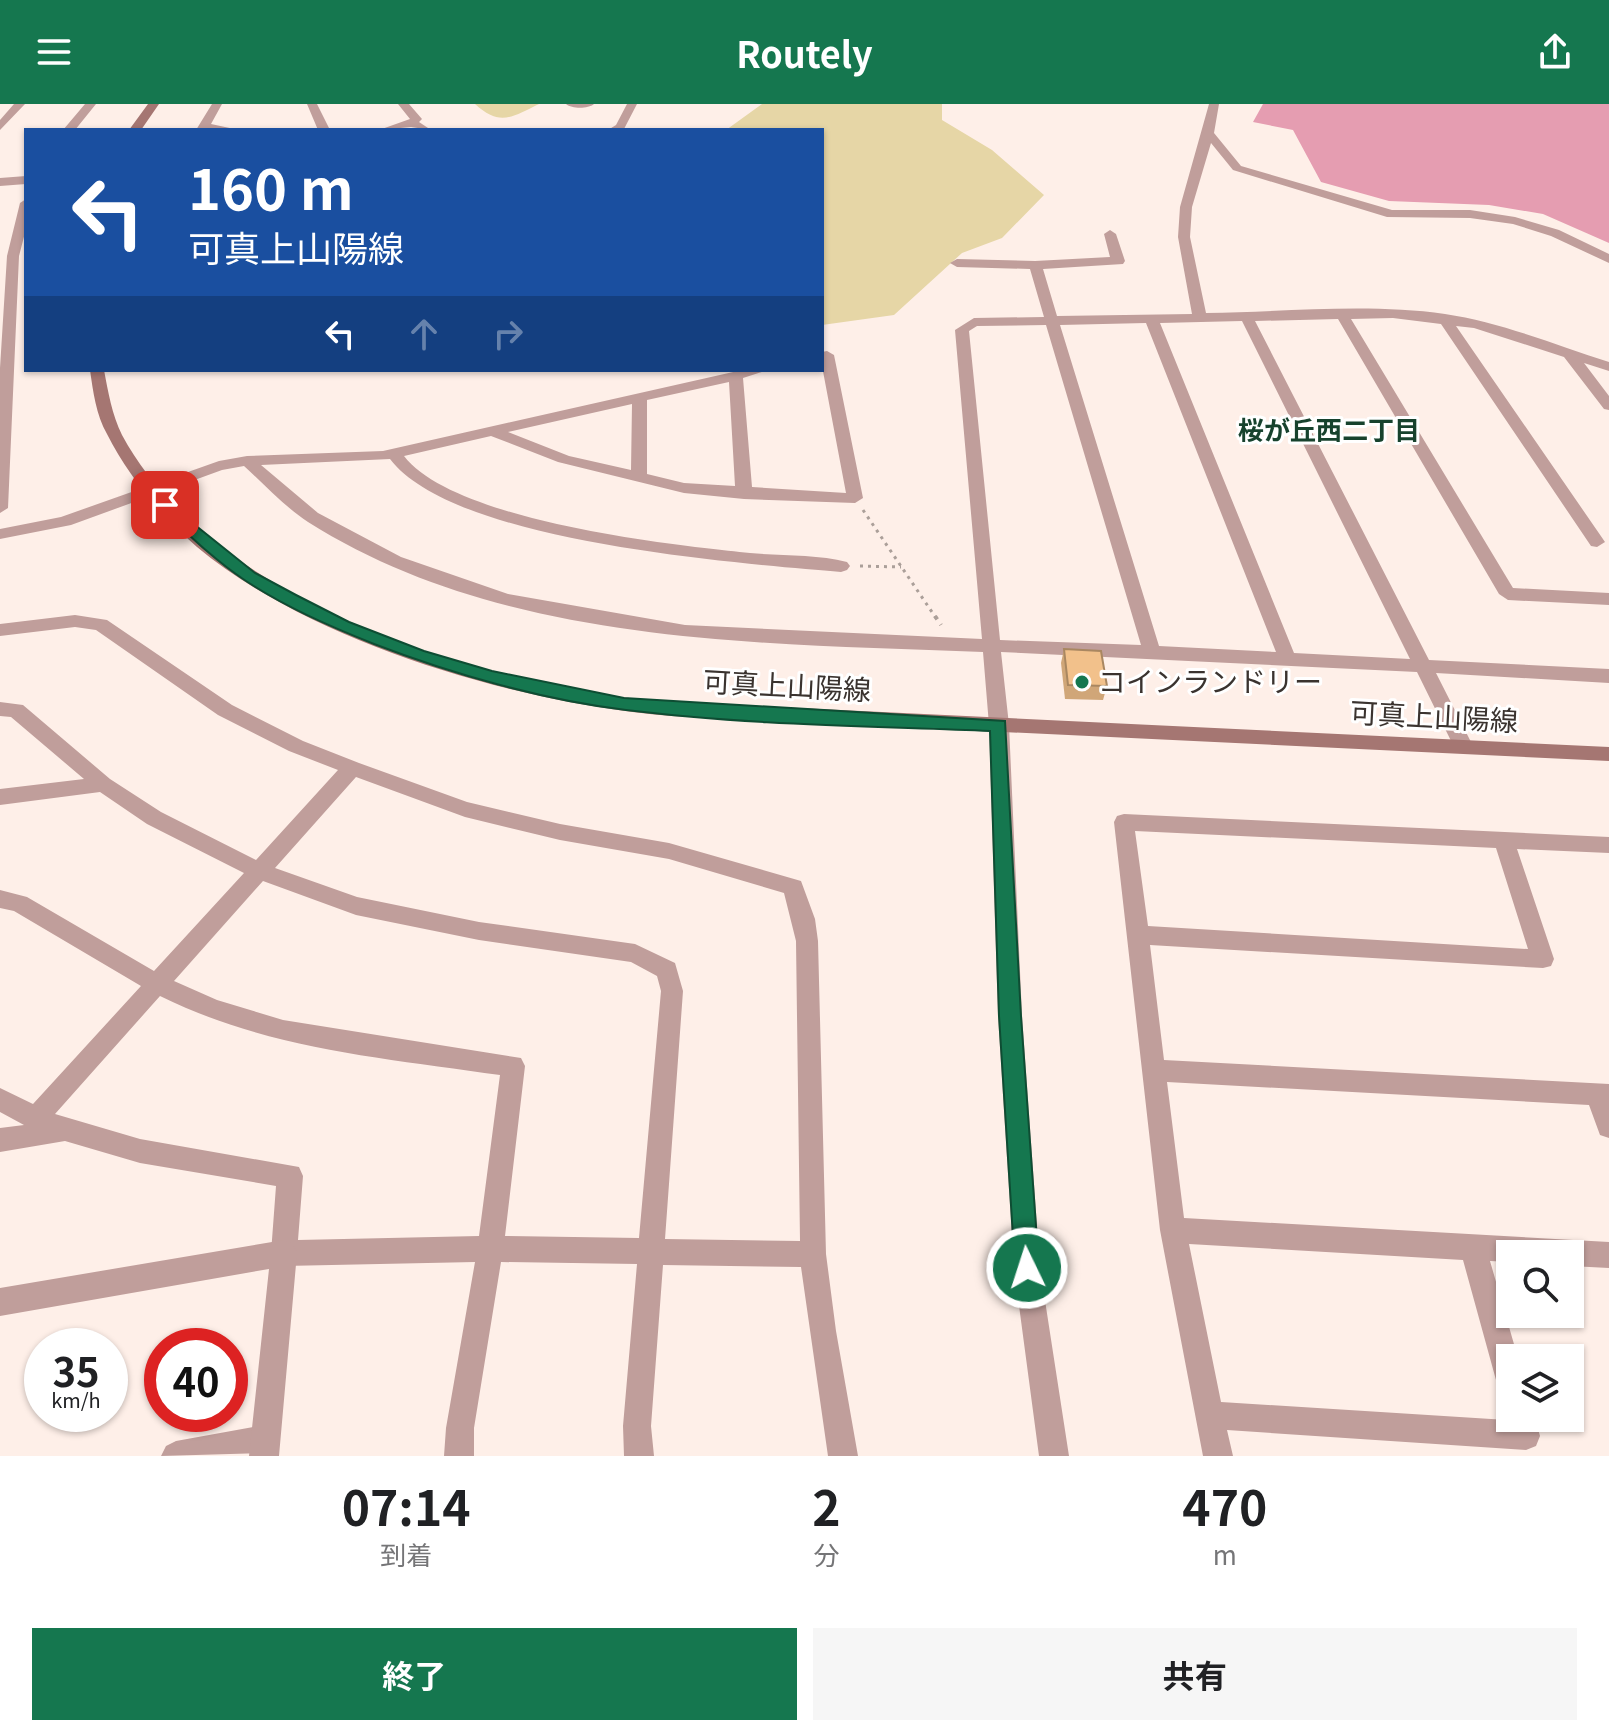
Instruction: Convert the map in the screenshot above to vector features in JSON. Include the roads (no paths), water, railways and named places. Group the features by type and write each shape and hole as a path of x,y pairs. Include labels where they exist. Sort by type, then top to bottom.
{"main road":[{"path":"136,128 154,104"},
{"name":"可真上山陽線","path":"98,372 113,432 149,490 216,551 250,577 344,626 418,655 491,677 624,704 754,714 1609,754"}],"street":[{"path":"0,127 20,104"},
{"path":"71,128 91,104"},
{"path":"203,128 217,104"},
{"path":"312,104 323,128"},
{"path":"393,128 416,119 403,104"},
{"path":"571,104 589,104"},
{"path":"618,128 632,104"},
{"path":"1200,317 1184,237 1186,207 1214,104"},
{"path":"412,123 421,128"},
{"path":"1208,133 1237,168 1391,214 1470,214 1515,221 1555,233 1609,259"},
{"path":"0,182 24,180"},
{"path":"0,508 13,256 24,211"},
{"path":"957,263 1035,265 1118,261 1110,234"},
{"path":"1035,265 1152,652"},
{"path":"1342,315 1508,594 1609,599"},
{"path":"1054,1456 1027,1268 1010,1016 999,725 962,330 974,322 1052,319 1342,315 1444,318 1476,324 1609,367"},
{"path":"1246,316 1463,746"},
{"path":"1151,318 1288,660"},
{"path":"1444,318 1597,542"},
{"path":"1568,353 1609,406"},
{"path":"494,432 564,459 684,488 744,494 855,498 827,355 824,356"},
{"path":"0,534 65,521 219,466 247,461 394,453 753,372"},
{"path":"736,376 744,494"},
{"path":"639,478 640,398"},
{"path":"394,453 405,472 464,501 559,532 667,551 841,566"},
{"path":"247,461 312,517 395,561 505,599 685,631 1609,676"},
{"path":"0,630 75,621 101,624 225,710 296,746 352,768 465,809 560,832 669,851 793,887 804,919 807,941 813,1254 822,1331 843,1456"},
{"path":"0,709 16,710 103,784 154,818 259,871 356,906 479,931 635,953 667,970 672,991 637,1426 639,1456"},
{"path":"34,1120 352,768"},
{"path":"0,797 103,784"},
{"path":"1218,1456 1173,1230 1124,822 1609,845"},
{"path":"1136,935 1543,959 1504,840"},
{"path":"0,899 19,903 156,984 213,1009 286,1032 513,1066 490,1249 460,1428 459,1456"},
{"path":"1154,1070 1603,1095 1609,1127"},
{"path":"0,1099 34,1120 65,1130 163,1155 290,1176 264,1448 176,1456"},
{"path":"0,1140 65,1130"},
{"path":"1173,1230 1609,1255"},
{"path":"1473,1247 1500,1344"},
{"path":"0,1302 284,1253 490,1249 813,1254"},
{"path":"1209,1415 1526,1436 1525,1432"}],"place":[{"name":"コインランドリー","path":"1082,682"}],"district":[{"name":"桜が丘西二丁目","path":"1329,431"}]}
